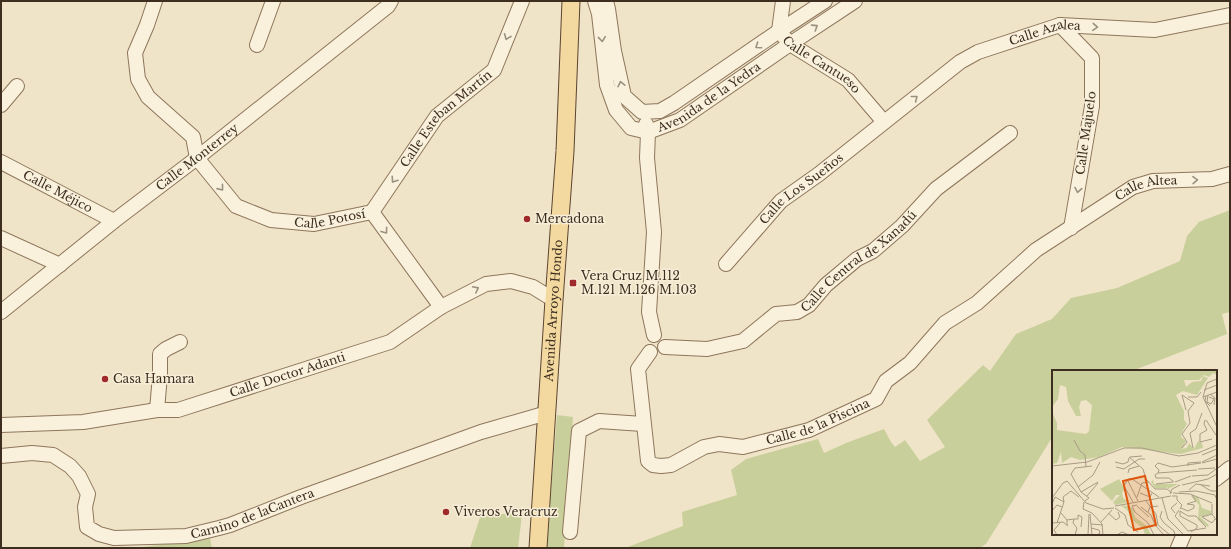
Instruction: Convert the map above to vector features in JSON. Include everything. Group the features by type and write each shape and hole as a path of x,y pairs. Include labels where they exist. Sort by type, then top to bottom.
{"main road":[{"name":"Avenida Arroyo Hondo","path":"538,548 565,151 571,1"}],"street":[{"path":"155,1 135,53 138,78 148,96 193,137 197,158"},
{"path":"257,45 273,1"},
{"name":"Calle Monterrey","path":"1,312 114,221 197,158 388,6 391,1"},
{"name":"Calle Esteban Martín","path":"372,212 437,116 494,70 522,1"},
{"path":"595,1 599,14 606,85 616,110 631,128 647,158"},
{"name":"Avenida de la Yedra","path":"606,1 614,51 624,96 642,112 660,112 778,31 825,1"},
{"name":"Calle Cantueso","path":"783,1 778,31 790,44 848,80 884,122"},
{"name":"Avenida de la Yedra","path":"631,128 648,132 680,120 855,1"},
{"name":"Calle Azalea","path":"884,122 960,62 978,52 1060,25 1155,30 1230,15"},
{"name":"Calle Majuelo","path":"1060,25 1092,58 1092,106 1071,228"},
{"path":"1,105 17,86"},
{"path":"642,112 648,132 647,158 654,232 649,312 654,335"},
{"name":"Calle Los Sueños","path":"726,264 781,201 819,174 884,122"},
{"name":"Calle Central de Xanadú","path":"665,347 707,349 743,341 776,314 797,312 809,305 826,285 857,259 873,250 902,226 936,189 1010,133"},
{"name":"Calle Potosí","path":"197,158 236,206 271,220 314,224 372,212 441,307"},
{"name":"Calle Méjico","path":"1,162 114,221"},
{"name":"Calle Altea","path":"1071,228 1133,187 1153,181 1212,179 1230,174"},
{"name":"Calle de la Piscina","path":"644,424 648,461 653,465 661,466 671,465 704,447 719,444 743,447 809,430 876,399 886,381 910,363 945,323 977,303 1036,250 1071,228"},
{"path":"1,238 60,265"},
{"name":"Calle Doctor Adanti","path":"1,425 82,422 157,410 178,410 390,342 441,307 486,284 511,281 533,287 554,300"},
{"path":"654,335 661,336 665,341 665,347 662,353 656,355 647,350 646,343 649,338 654,335"},
{"path":"157,410 160,354 166,349 180,342"},
{"path":"570,532 579,431 599,421 644,424 638,369 650,352"},
{"name":"Camino de laCantera","path":"1,456 32,453 53,455 70,466 79,476 88,494 86,507 87,527 99,534 114,538 186,536 230,526 301,497 481,432 547,413"},
{"path":"1217,478 1230,468"},
{"path":"1178,548 1184,535"}],"green space":[{"path":"1230,210 1230,312 1222,314 1227,334 1135,370 1052,370 1052,438 986,544 979,548 625,548 683,526 682,512 737,495 731,470 746,459 818,439 824,453 884,429 895,447 905,440 920,461 945,447 927,420 983,365 990,371 1016,334 1052,319 1071,298 1117,288 1180,261 1187,236 1199,222"},
{"path":"557,415 573,417 564,548 546,548"},
{"path":"481,514 522,514 518,548 470,548"},
{"path":"210,538 212,548 135,548"}],"place":[{"name":"Mercadona","path":"527,219"},
{"name":"Vera Cruz M.112 M.121 M.126 M.103","path":"573,283"},
{"name":"Casa Hamara","path":"105,379"},
{"name":"Viveros Veracruz","path":"446,512"}]}
